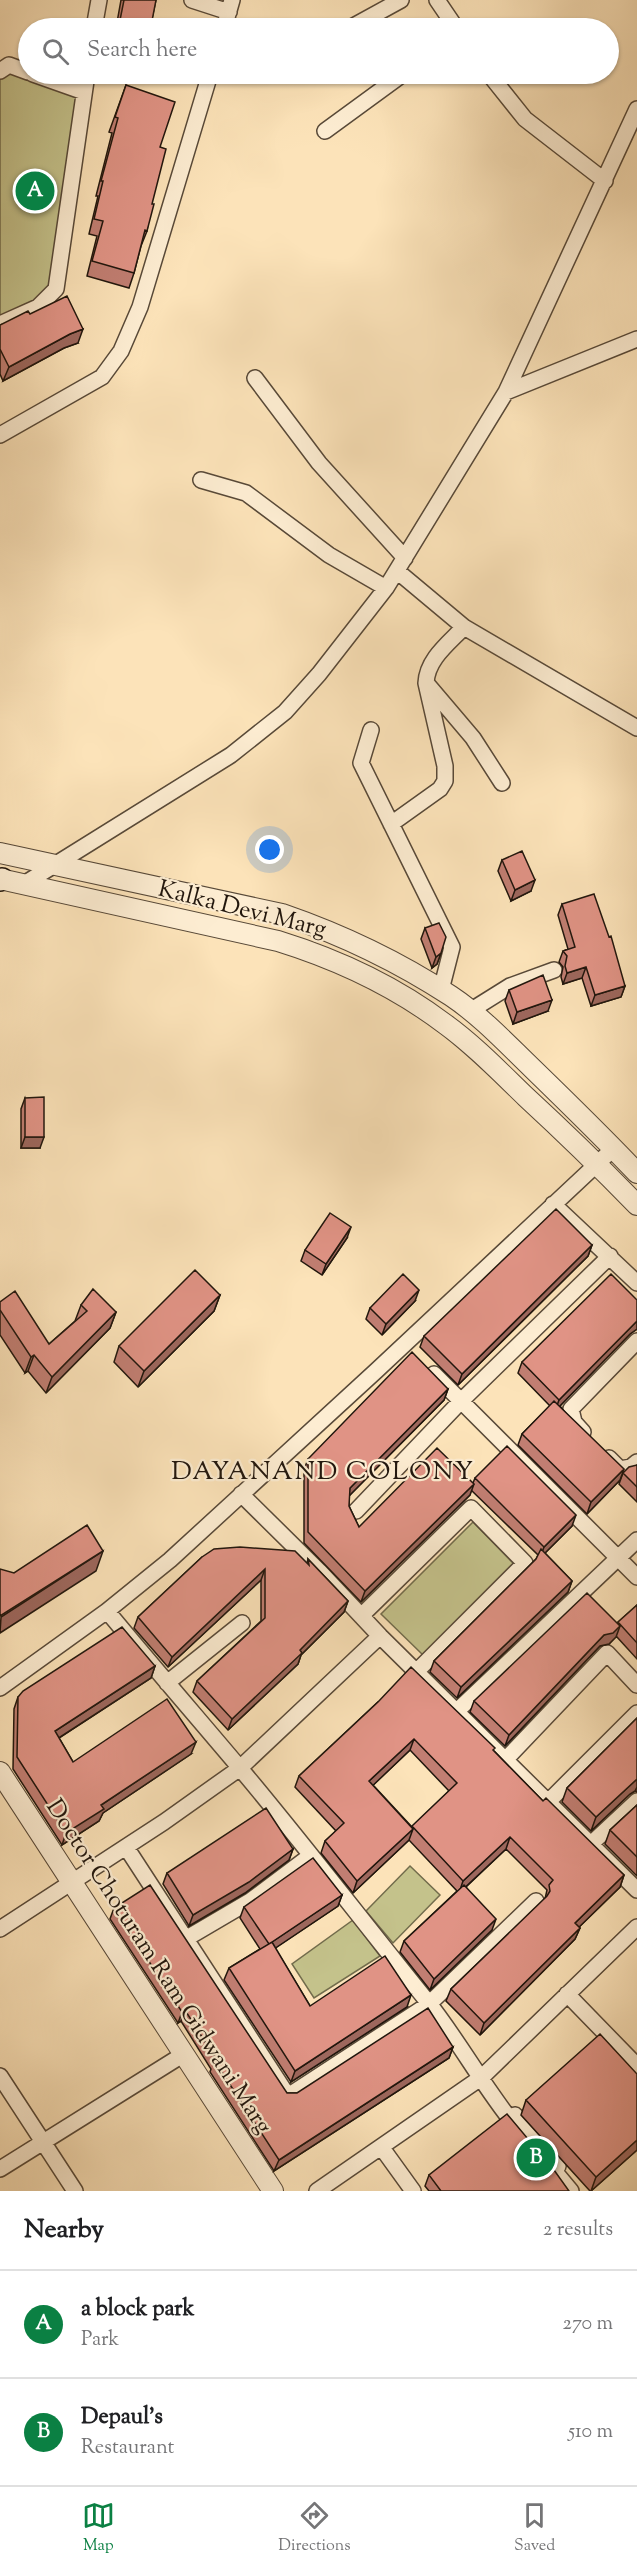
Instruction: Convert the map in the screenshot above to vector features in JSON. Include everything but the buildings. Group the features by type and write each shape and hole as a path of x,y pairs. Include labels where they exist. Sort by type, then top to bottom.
{"street":[{"path":"96,18 99,0"},
{"path":"192,0 230,6"},
{"path":"369,18 402,0"},
{"path":"437,0 449,18"},
{"path":"0,71 9,65 18,68"},
{"path":"61,84 84,92"},
{"path":"0,324 38,307 56,289 85,84"},
{"path":"0,435 102,377 121,351 140,307 207,84"},
{"path":"325,131 389,84"},
{"path":"497,84 525,119 605,181"},
{"path":"24,884 231,755 285,712 319,674 386,588 506,392 637,109"},
{"path":"506,392 637,339"},
{"path":"255,378 319,463 401,564 464,627 637,728"},
{"path":"201,480 246,493 329,555 386,588"},
{"path":"391,824 440,789 445,781 445,766 426,682 427,671 464,627"},
{"path":"426,682 473,738 502,783"},
{"path":"371,730 361,763 452,947 441,990"},
{"name":"Kalka Devi Marg","path":"0,853 282,914 321,928 441,990 470,1011 498,1035 637,1173"},
{"name":"Kalka Devi Marg","path":"1,879 278,941 315,952 344,966 404,997 445,1024 598,1164 637,1205"},
{"path":"470,1011 510,986 554,970"},
{"path":"0,1688 107,1611 170,1560 241,1494 412,1353 553,1204 614,1148"},
{"path":"553,1204 637,1283"},
{"path":"356,1511 461,1401 610,1256"},
{"path":"637,1341 571,1409 571,1416 574,1422 620,1469 631,1467 637,1462"},
{"path":"412,1353 637,1577"},
{"path":"241,1494 380,1636 458,1710 637,1890"},
{"path":"361,1616 471,1508 525,1563 417,1671"},
{"path":"458,1710 637,1540"},
{"path":"107,1611 240,1768 429,2004 482,2077 493,2099 571,2191"},
{"path":"167,1683 242,1623"},
{"path":"0,1929 126,1847 240,1768 380,1636"},
{"path":"506,1759 607,1653 637,1685"},
{"path":"549,1801 637,1713"},
{"name":"Doctor Choturam Ram Gidwani Marg","path":"0,1772 273,2191"},
{"path":"592,1843 637,1801"},
{"path":"126,1847 288,2096 429,2004 536,1901"},
{"path":"187,1938 250,1901 310,1856"},
{"path":"316,2191 382,2148 482,2077 637,1927"},
{"path":"567,1994 637,2066"},
{"path":"0,2169 184,2054"},
{"path":"0,2076 75,2191"},
{"path":"492,2093 499,2096 580,2191"},
{"path":"382,2148 413,2191"}],"shaded area":[{"path":"9,65 18,68 18,84 62,84 84,92 56,289 0,324 0,71"},
{"path":"473,1522 515,1565 424,1656 381,1614"},
{"path":"410,1866 440,1895 393,1943 366,1911"},
{"path":"353,1920 380,1956 314,1998 292,1964"}],"place":[{"name":"a block park","path":"35,191"},
{"name":"Depaul's","path":"536,2158"}],"district":[{"name":"DAYANAND COLONY","path":"323,1472"}]}
